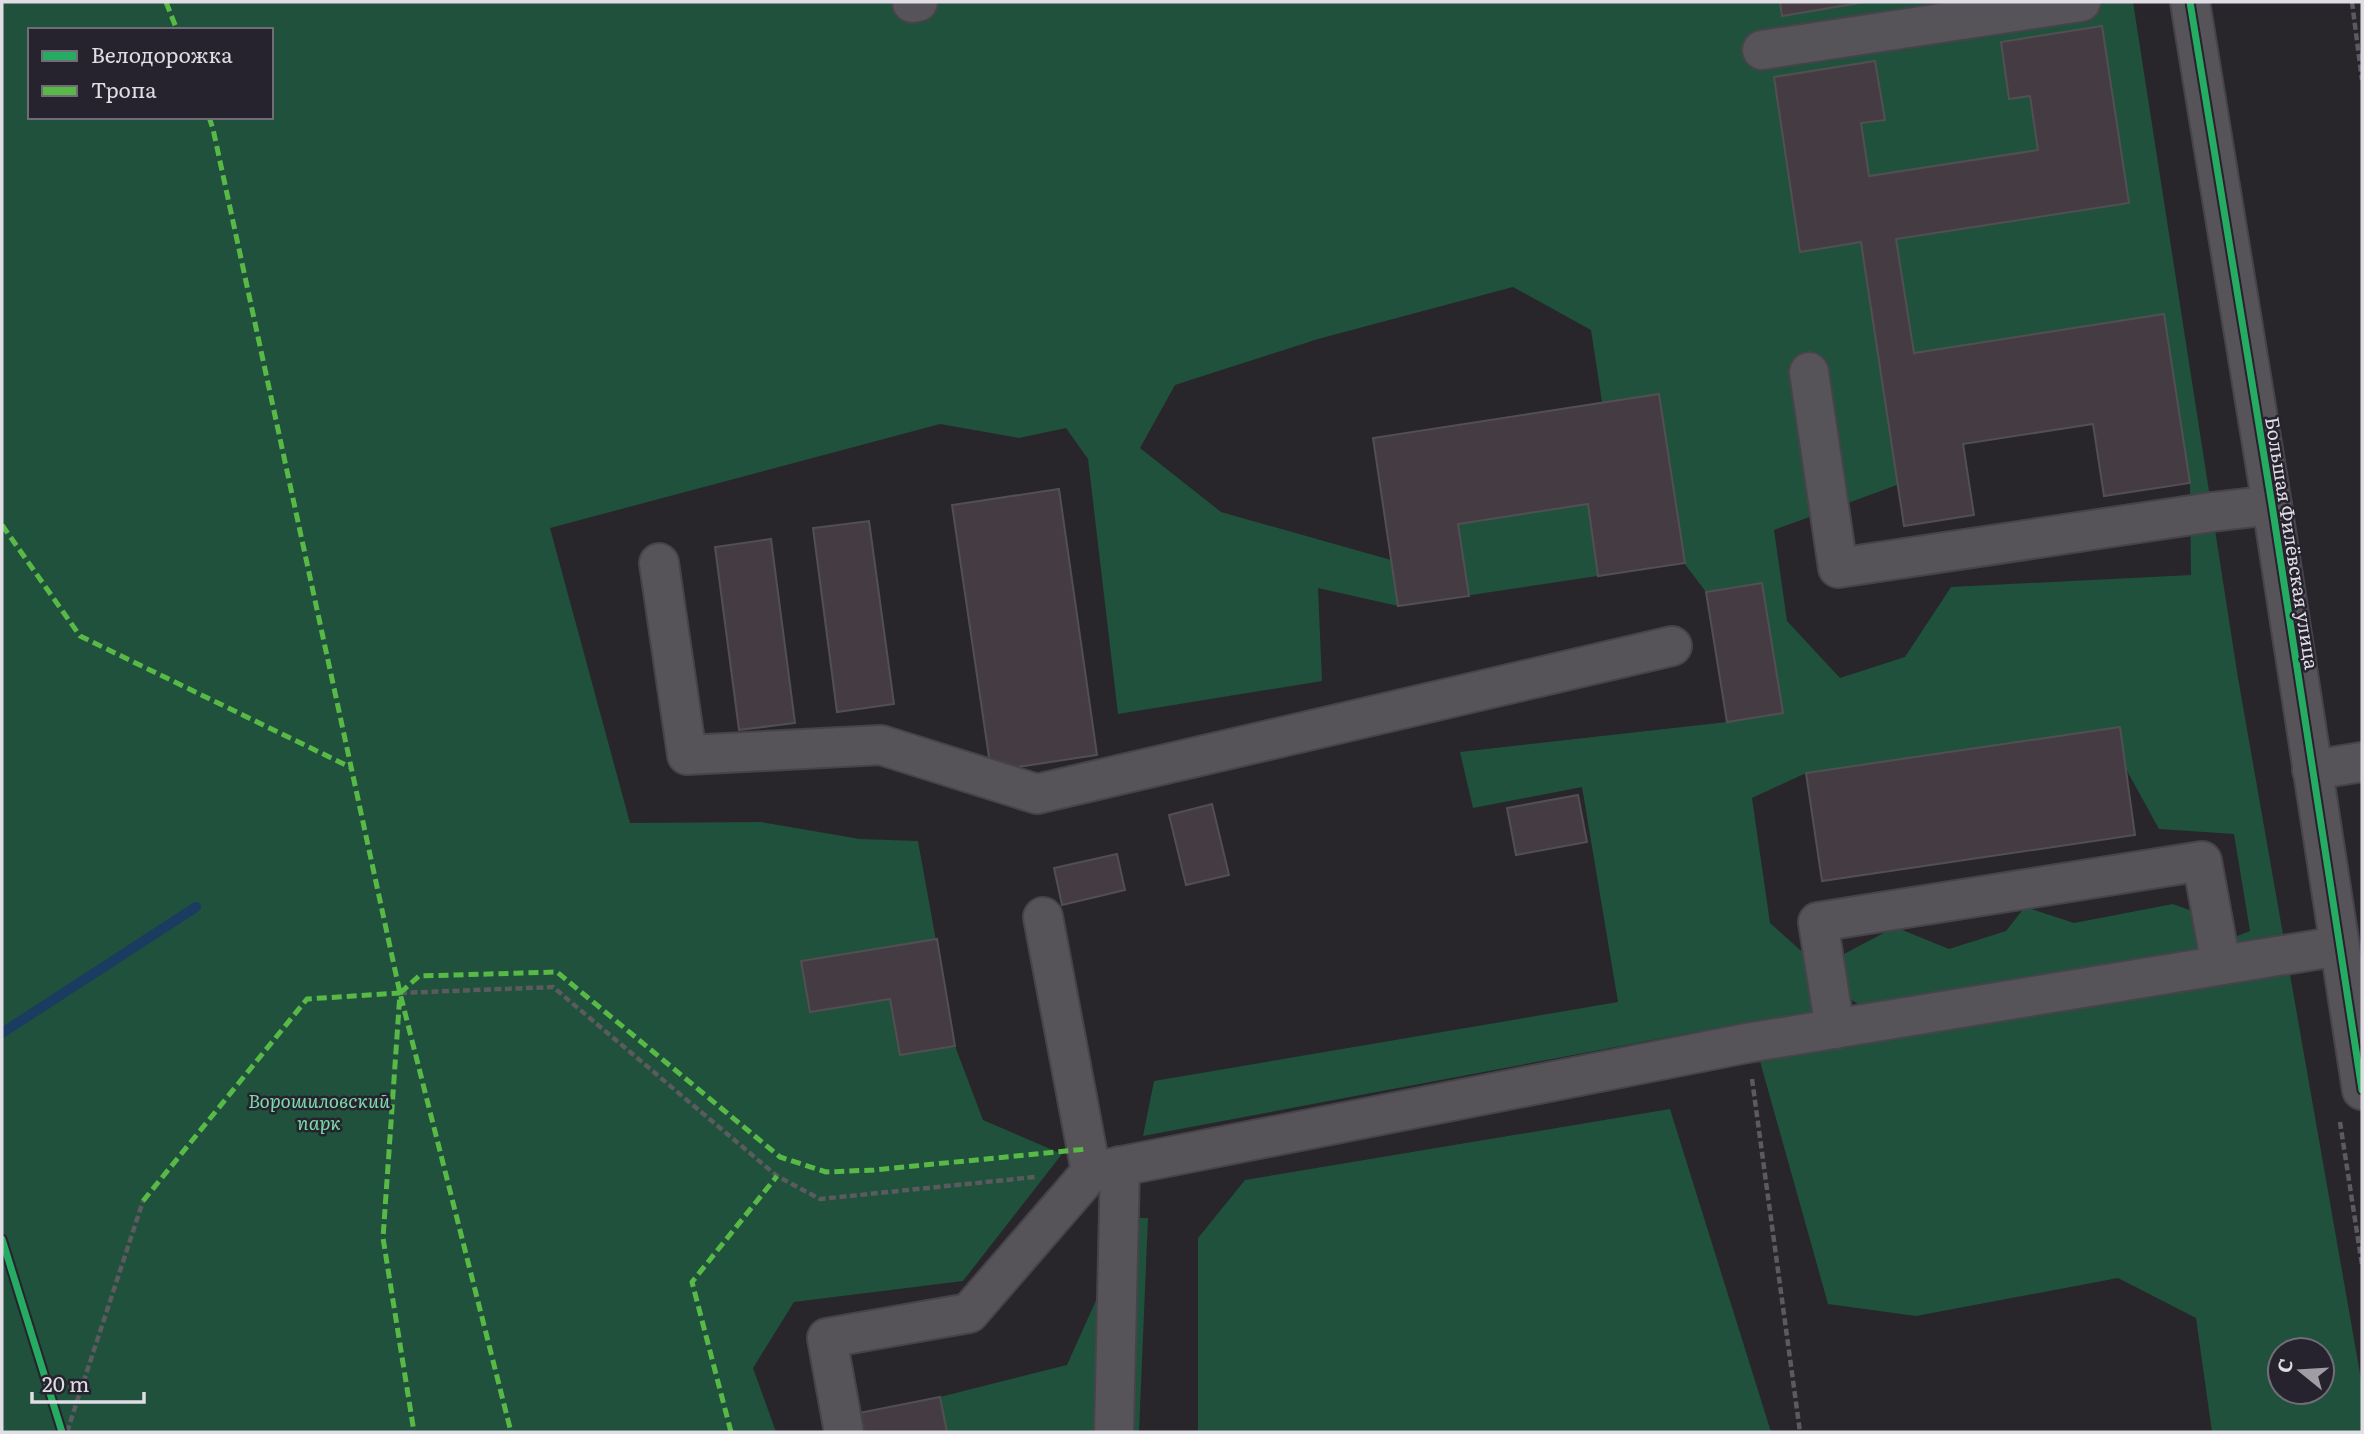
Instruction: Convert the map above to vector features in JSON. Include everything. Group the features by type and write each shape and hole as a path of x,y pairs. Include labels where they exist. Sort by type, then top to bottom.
{"street":[{"path":"1762,50 2081,2"},
{"name":"Большая Филёвская улица","path":"2190,2 2272,505 2362,1090"},
{"path":"1810,372 1838,568 2272,505"},
{"path":"659,563 687,755 881,744 1037,794 1672,646"},
{"path":"2312,770 2362,762"},
{"path":"1835,1029 1818,922 2202,861 2221,965"},
{"path":"1043,917 1105,1169 1114,1432"},
{"path":"844,1432 827,1338 969,1313 1105,1169 1747,1043 2339,946"}],"path":[{"path":"2352,2 2362,80"},
{"path":"400,993 553,987 777,1176 820,1199 1105,1169"},
{"path":"1747,1043 1800,1432"},
{"path":"64,1432 143,1201"},
{"path":"2,1239 64,1432"}],"green space":[{"name":"Ворошиловский парк","path":"2,2 2133,2 2238,678 2362,1385 2362,1432 2212,1432 2196,1318 2118,1278 1916,1316 1828,1304 1749,1022 1143,1136 1154,1081 1618,1002 1582,787 1473,808 1460,752 1727,722 1706,592 1684,563 1398,606 1318,588 1322,681 1118,714 1088,459 1066,428 1019,438 940,424 550,528 630,823 761,822 860,839 918,841 955,1046 983,1120 1062,1154 963,1281 794,1302 753,1368 776,1432 2,1432","holes":["1513,287 1591,330 1602,402 1373,438 1391,560 1221,512 1140,448 1175,385 1318,339","2093,424 2104,496 2190,483 2191,575 1951,587 1905,657 1840,678 1787,621 1774,530 1897,485 1904,526 1974,515 1964,444","2119,727 2126,769 2159,829 2234,834 2250,931 2199,951 2192,911 2173,904 2074,923 2025,907 2006,931 1949,949 1895,927 1844,954 1849,998 1865,1009 1817,1012 1808,957 1770,923 1752,798 1806,773"]},
{"path":"1670,1109 1771,1432 1198,1432 1198,1238 1245,1180"},
{"path":"1126,1218 1148,1218 1139,1432 947,1432 940,1397 1067,1365 1115,1258"}],"building":[{"path":"1780,2 1865,2 1782,16"},
{"path":"2102,26 2129,203 1896,239 1914,353 2164,314 2190,483 2104,496 2093,424 1963,444 1974,515 1904,526 1861,242 1800,252 1774,77 1875,61 1885,120 1861,123 1869,176 2038,150 2030,96 2009,99 2001,42"},
{"path":"1659,394 1685,563 1598,576 1588,504 1458,524 1469,596 1398,606 1373,438"},
{"path":"1059,489 1097,755 991,771 952,505"},
{"path":"869,521 894,704 837,712 813,528"},
{"path":"771,539 795,723 739,730 715,547"},
{"path":"1762,583 1783,713 1727,722 1706,592"},
{"path":"2120,727 2135,835 1822,881 1806,773"},
{"path":"1578,795 1587,842 1516,855 1507,808"},
{"path":"1212,804 1229,875 1186,885 1169,815"},
{"path":"1117,854 1125,890 1062,905 1054,868"},
{"path":"937,939 955,1046 900,1055 890,999 810,1012 801,961"},
{"path":"940,1397 947,1432 863,1432 859,1413"}],"waterway":[{"path":"2,1033 196,907"}],"marked path":[{"path":"166,2 176,28"},
{"path":"210,119 400,993 511,1432"},
{"path":"2,525 80,636 352,768"},
{"path":"400,993 419,976 557,972 780,1157 826,1172 874,1170 1087,1149"},
{"path":"143,1201 307,999 400,993 383,1238 414,1432"},
{"path":"731,1432 692,1282 777,1176"}],"cycle path":[{"path":"2190,2 2272,505 2362,1090"},
{"path":"2,1239 62,1432"}]}
